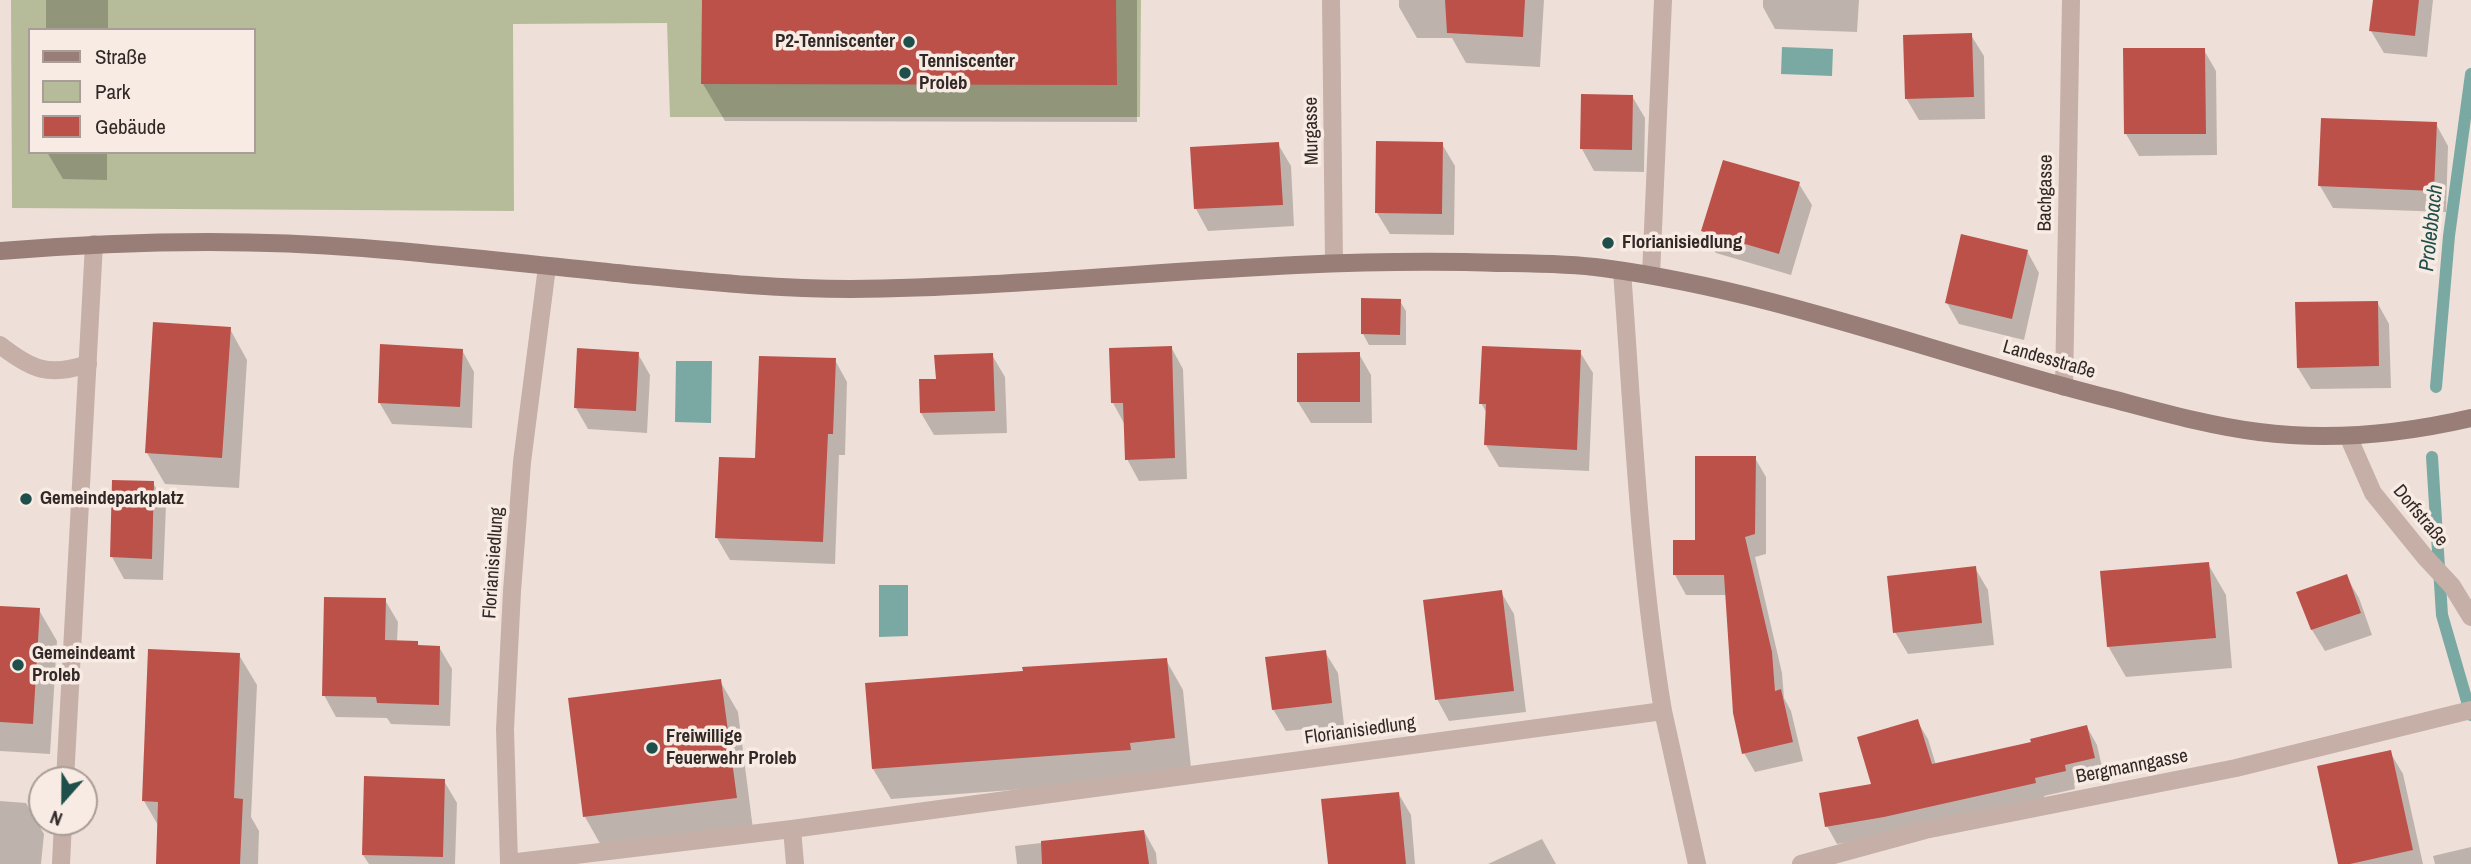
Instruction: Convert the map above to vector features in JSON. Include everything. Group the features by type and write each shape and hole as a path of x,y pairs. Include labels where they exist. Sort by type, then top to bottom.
{"main road":[{"name":"Landesstraße","path":"0,251 94,244 225,241 360,248 727,284 846,289 942,286 1334,262 1557,265 1651,275 1792,307 2064,387 2184,418 2260,432 2348,436 2421,429 2471,418"}],"street":[{"name":"Murgasse","path":"1331,0 1334,262"},
{"path":"1651,275 1662,0"},
{"name":"Bachgasse","path":"2064,387 2071,0"},
{"path":"66,766 94,244"},
{"name":"Florianisiedlung","path":"547,267 522,462 512,591 505,729 509,863 792,829 1663,711"},
{"path":"1622,271 1642,550 1653,649 1663,711 1697,864"},
{"path":"0,345 39,369 66,372 88,364"},
{"name":"Dorfstraße","path":"2348,436 2373,493 2452,586 2471,617"},
{"name":"Bergmanngasse","path":"1801,864 1924,830 2236,768 2471,710"},
{"path":"792,829 795,864"},
{"path":"61,864 62,836"}],"green space":[{"name":"Tenniscenter Proleb","path":"11,0 1141,0 1140,117 670,117 667,23 513,24 514,211 12,208"}],"water":[{"path":"1782,47 1833,49 1832,76 1781,74"},
{"path":"676,361 712,361 711,423 675,422"},
{"path":"879,585 908,585 908,636 879,637"}],"building":[{"name":"P2-Tenniscenter","path":"702,0 1116,0 1117,85 701,84"},
{"path":"1445,0 1525,0 1523,37 1447,33"},
{"path":"2373,0 2419,0 2415,36 2369,31"},
{"path":"1972,33 1974,97 1905,99 1903,35"},
{"path":"2123,48 2205,48 2206,134 2124,134"},
{"path":"1581,94 1633,95 1632,150 1580,149"},
{"path":"2321,118 2437,122 2434,191 2318,186"},
{"path":"1376,141 1443,142 1442,214 1375,213"},
{"path":"1279,142 1283,205 1194,209 1190,147"},
{"path":"1723,160 1800,182 1779,254 1701,231"},
{"path":"1961,234 2028,250 2012,319 1945,303"},
{"path":"1361,298 1401,299 1400,335 1361,334"},
{"path":"2378,301 2379,366 2297,368 2295,302"},
{"path":"153,322 231,327 222,458 145,453"},
{"path":"380,344 463,349 460,407 378,403"},
{"path":"1172,346 1175,458 1125,460 1123,403 1111,403 1109,348"},
{"path":"1482,346 1581,350 1577,450 1484,445 1486,404 1479,404"},
{"path":"577,348 639,352 636,411 574,408"},
{"path":"1360,352 1360,402 1297,402 1297,353"},
{"path":"993,353 995,411 920,413 919,379 936,379 934,355"},
{"path":"759,356 836,358 833,434 828,434 823,542 715,538 719,457 755,458"},
{"path":"1695,456 1756,456 1755,534 1745,537 1772,652 1775,691 1781,689 1793,742 1742,754 1733,713 1724,575 1673,575 1673,540 1695,540"},
{"path":"112,480 154,481 152,559 110,557"},
{"path":"2209,562 2216,638 2107,647 2100,571"},
{"path":"1976,566 1982,623 1893,633 1887,576"},
{"path":"2347,574 2361,613 2311,630 2296,592"},
{"path":"1502,590 1514,691 1435,700 1423,600"},
{"path":"324,597 386,598 385,640 418,641 418,645 440,646 439,705 377,703 376,697 322,696"},
{"name":"Gemeindeamt Proleb","path":"0,606 40,608 33,724 0,722"},
{"path":"148,649 240,653 234,798 243,799 240,864 156,864 158,802 142,801"},
{"path":"1326,650 1332,703 1272,710 1265,657"},
{"path":"1167,658 1175,738 1130,743 1131,750 872,769 865,683 1023,671 1022,667"},
{"name":"Freiwillige Feuerwehr Proleb","path":"721,679 737,798 583,817 568,698"},
{"path":"1918,719 1932,764 2031,742 2030,739 2087,725 2095,758 2065,765 2066,771 2035,778 2036,783 1884,817 1825,827 1819,793 1871,784 1857,737"},
{"path":"2391,750 2413,850 2350,864 2338,864 2317,766"},
{"path":"364,776 445,779 443,857 362,855"},
{"path":"1399,792 1406,864 1328,864 1321,799"},
{"path":"1144,830 1149,864 1042,864 1041,841"}],"waterway":[{"name":"Prolebbach","path":"2436,387 2449,236 2471,74"},
{"name":"Prolebbach","path":"2432,457 2442,615 2471,715"}],"place":[{"name":"P2-Tenniscenter","path":"909,42"},
{"name":"Tenniscenter Proleb","path":"905,73"},
{"name":"Florianisiedlung","path":"1608,243"},
{"name":"Gemeindeparkplatz","path":"26,499"},
{"name":"Gemeindeamt Proleb","path":"18,665"},
{"name":"Freiwillige Feuerwehr Proleb","path":"652,748"}]}
